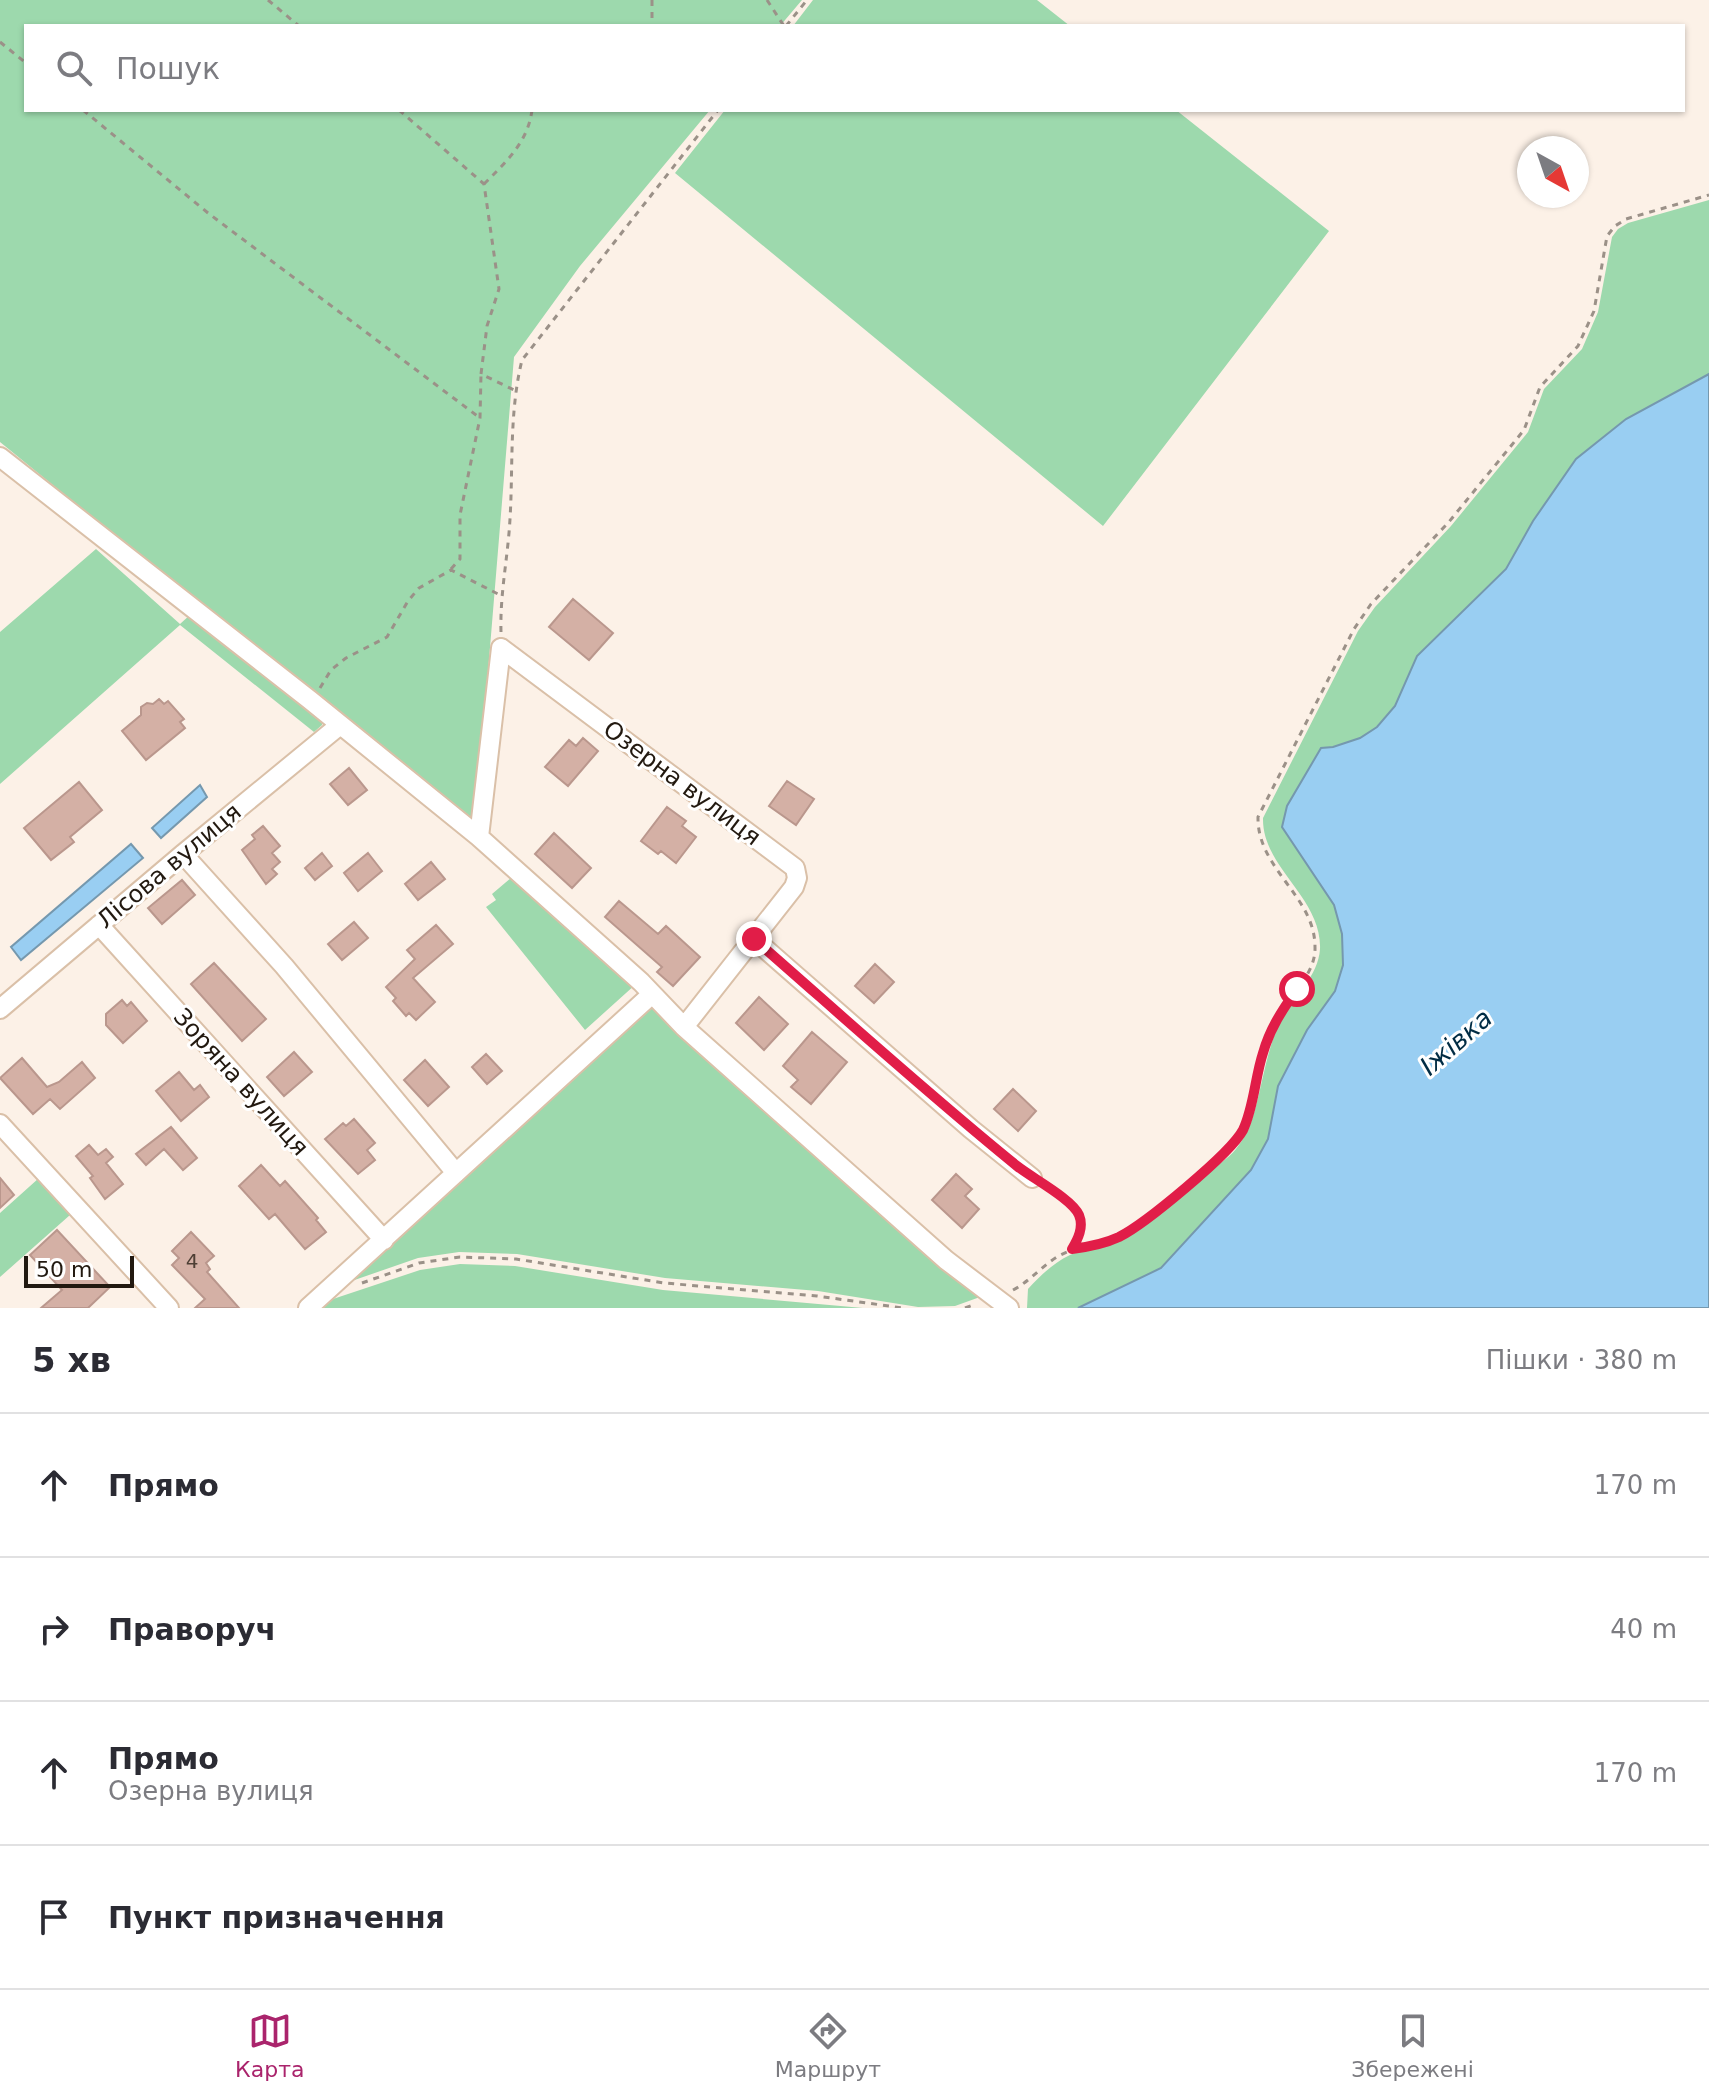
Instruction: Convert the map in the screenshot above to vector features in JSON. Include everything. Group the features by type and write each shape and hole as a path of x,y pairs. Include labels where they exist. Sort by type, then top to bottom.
{"street":[{"path":"0,457 479,837 641,982 684,1027 946,1260 1001,1302"},
{"path":"479,837 501,648"},
{"name":"Озерна вулиця","path":"501,648 795,868 797,878 794,887 684,1027"},
{"name":"Лісова вулиця","path":"0,1009 340,725"},
{"path":"183,854 284,966 456,1173"},
{"name":"Зоряна вулиця","path":"99,925 384,1240"},
{"path":"754,939 971,1129 1032,1178"},
{"path":"308,1308 651,995"},
{"path":"0,1124 169,1308"}],"path":[{"path":"268,0 297,24"},
{"path":"652,0 652,24"},
{"path":"767,0 784,24"},
{"path":"787,24 807,0"},
{"path":"0,42 24,61"},
{"path":"85,112 208,213 480,418"},
{"path":"310,700 331,670 346,658 387,637 419,588 451,570 460,559 460,515 480,418 487,326 499,289 484,184 401,112"},
{"path":"484,184 524,139 532,112"},
{"path":"501,648 500,595 509,533 514,390 522,360 716,112"},
{"path":"1001,1302 1056,1257 1072,1249 1098,1245 1120,1236 1147,1218 1233,1146 1244,1127 1263,1051 1277,1018 1312,967 1316,947 1311,925 1301,905 1264,851 1258,834 1258,817 1354,629 1371,604 1448,523 1524,430 1540,387 1578,346 1594,311 1607,236 1626,219 1709,195"},
{"path":"481,374 514,390"},
{"path":"451,570 500,595"},
{"path":"1032,1178 1065,1200 1079,1215 1080,1235 1072,1249"},
{"path":"362,1283 419,1263 460,1257 516,1259 664,1283 817,1296 903,1308"}],"green space":[{"path":"0,0 802,0 782,24 24,24 24,112 708,112 580,266 514,357 475,829 0,442"},
{"path":"813,0 1037,0 1067,24 795,24"},
{"path":"723,112 1179,112 1329,231 1103,526 675,173"},
{"path":"1709,200 1709,422 1282,827 1334,905 1342,934 1343,965 1335,991 1307,1030 1279,1086 1268,1139 1251,1170 1161,1268 1078,1308 1027,1308 1028,1289 1052,1266 1076,1252 1116,1243 1133,1234 1229,1156 1243,1138 1253,1116 1277,1028 1314,970 1320,949 1312,914 1272,852 1265,836 1263,818 1358,631 1375,607 1451,526 1528,432 1544,389 1582,349 1598,312 1612,237 1628,223"},
{"path":"96,549 180,624 191,614 322,718 322,725 314,732 180,625 0,784 0,632"},
{"path":"488,854 636,984 585,1030 486,907 496,900 492,894 511,878 486,856"},
{"path":"652,1003 812,1154 980,1297 955,1306 918,1307 818,1291 665,1278 517,1254 459,1252 418,1258 343,1284"},
{"path":"39,1178 70,1215 0,1277 0,1213"},
{"path":"460,1264 515,1266 663,1290 863,1308 316,1308 321,1303 420,1270"}],"water":[{"name":"Іжівка","path":"1709,374 1709,1308 1078,1308 1161,1268 1251,1170 1268,1139 1278,1086 1307,1030 1335,991 1343,965 1342,934 1334,905 1282,827 1287,806 1321,748 1360,738 1377,727 1395,706 1417,656 1506,569 1533,521 1576,459 1626,419"},
{"path":"200,785 207,797 161,838 152,828"},
{"path":"131,844 143,858 21,960 11,947"}],"building":[{"path":"573,599 613,633 589,660 549,627"},
{"path":"159,699 164,704 168,701 184,719 180,722 185,728 146,760 122,731 141,715 141,707"},
{"path":"583,738 598,751 568,786 545,767 569,740 576,746"},
{"path":"349,768 367,790 348,805 330,784"},
{"path":"787,781 814,799 796,825 769,806"},
{"path":"79,782 102,810 70,837 74,842 51,860 24,828"},
{"path":"667,807 686,821 682,826 696,837 676,863 641,841"},
{"path":"263,826 280,846 272,853 280,862 272,869 277,874 266,884 242,850 255,839 252,835"},
{"path":"554,833 591,868 572,888 535,854"},
{"path":"322,853 332,866 315,880 305,868"},
{"path":"368,853 382,871 358,891 344,873"},
{"path":"431,862 445,879 418,900 405,884"},
{"path":"182,880 195,895 162,924 148,908"},
{"path":"619,901 658,934 666,926 700,957 673,986 657,972 662,967 605,917"},
{"path":"354,922 368,938 342,960 328,944"},
{"path":"436,925 453,944 413,978 435,1002 416,1020 409,1013 406,1016 386,987 415,959 407,950"},
{"path":"214,963 266,1019 242,1041 191,984"},
{"path":"875,964 894,982 874,1003 855,986"},
{"path":"759,997 788,1024 764,1050 736,1023"},
{"path":"122,1000 127,1006 131,1002 147,1021 123,1043 106,1025 106,1014"},
{"path":"812,1032 847,1062 811,1104 791,1087 798,1080 783,1066"},
{"path":"294,1052 312,1072 284,1096 267,1077"},
{"path":"486,1054 502,1071 487,1084 472,1067"},
{"path":"22,1058 47,1087 59,1082 82,1062 95,1078 60,1109 50,1099 33,1114 0,1078"},
{"path":"425,1060 449,1087 428,1106 404,1080"},
{"path":"179,1072 194,1090 200,1085 209,1097 181,1121 156,1091"},
{"path":"1013,1089 1036,1111 1018,1131 994,1109"},
{"path":"354,1119 375,1143 367,1150 375,1160 358,1174 325,1139 343,1123 346,1126"},
{"path":"171,1127 197,1158 183,1170 164,1149 146,1165 136,1154"},
{"path":"89,1145 98,1155 106,1149 113,1157 106,1163 123,1184 105,1199 90,1178 93,1176 76,1156"},
{"path":"261,1165 280,1186 285,1181 318,1218 316,1220 326,1232 305,1249 275,1214 269,1219 239,1186"},
{"path":"956,1174 972,1189 965,1196 979,1209 962,1228 932,1200"},
{"path":"0,1178 14,1195 0,1208"},
{"path":"57,1230 110,1287 88,1308 41,1308 62,1290 30,1255"},
{"path":"191,1232 214,1256 206,1263 210,1269 207,1272 239,1308 195,1308 205,1299 172,1265 179,1258 172,1251"}],"route":[{"path":"754,939 971,1129 1065,1200 1079,1215 1080,1235 1072,1249 1098,1245 1120,1236 1147,1218 1233,1146 1244,1127 1263,1051 1277,1018 1297,989"}]}
